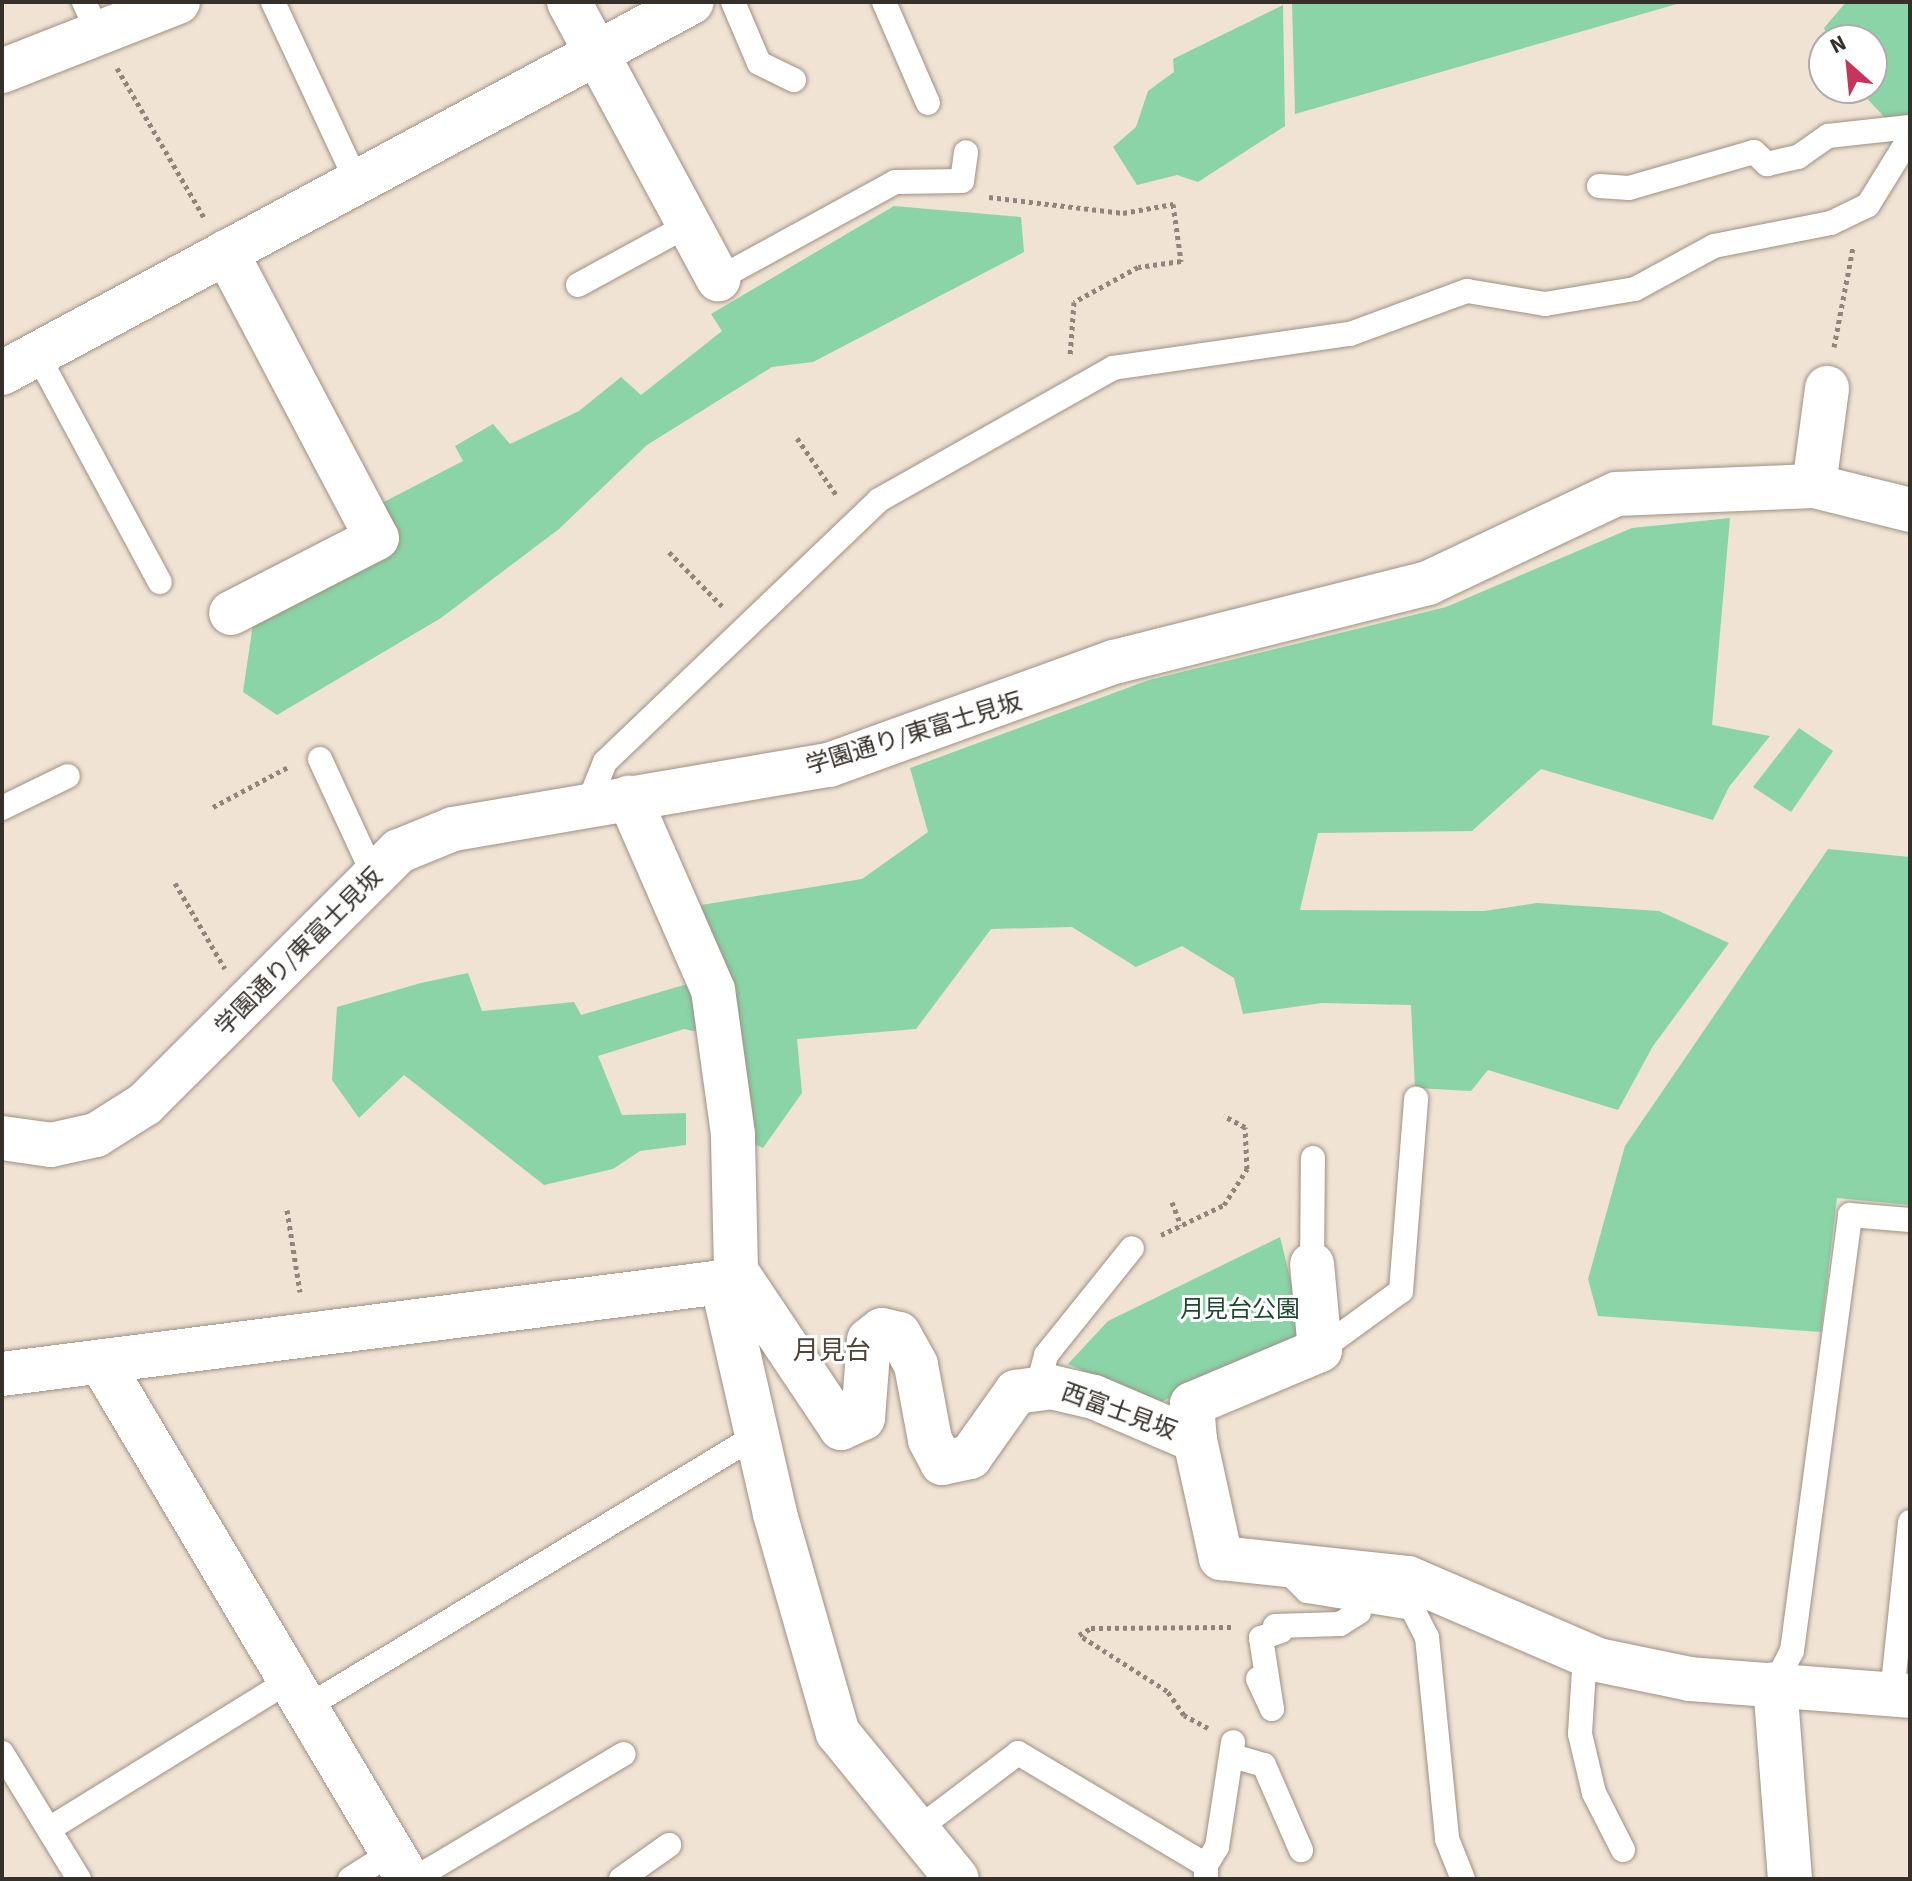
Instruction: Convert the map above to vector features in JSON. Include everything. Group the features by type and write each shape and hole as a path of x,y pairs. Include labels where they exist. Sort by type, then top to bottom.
{"street":[{"path":"2,71 92,19 178,2"},
{"path":"569,2 718,279"},
{"path":"20,364 692,2"},
{"path":"226,252 377,538 231,613"},
{"path":"1814,486 1827,388"},
{"name":"学園通り/東富士見坂","path":"2,1138 51,1145 96,1135 145,1104 399,851 453,829 829,765 1114,662 1428,583 1616,494 1814,486 1910,510"},
{"path":"608,801 713,990 733,1134 729,1276 757,1435 838,1733 919,1828 957,1879"},
{"path":"1195,1440 1192,1404 1320,1350 1312,1264"},
{"path":"2,1374 308,1337 729,1276"},
{"name":"西富士見坂","path":"729,1276 841,1428 863,1418 869,1340 882,1330 899,1334 916,1365 930,1440 942,1463 970,1457 1016,1392 1037,1389 1094,1397 1195,1440 1221,1558 1408,1578 1585,1654 1690,1679 1901,1695"},
{"path":"102,1364 404,1870"},
{"path":"1775,1684 1790,1879"}],"lane":[{"path":"273,2 357,182"},
{"path":"733,2 759,63 794,80"},
{"path":"884,2 928,103"},
{"path":"1599,186 1629,188 1754,152 1767,164 1798,157 1828,136 1910,127"},
{"path":"608,801 605,762 879,500 1067,397 1113,368 1350,334 1467,291 1545,304 1635,289 1714,246 1831,223 1860,209 1910,137"},
{"path":"718,279 895,182 962,181 966,152"},
{"path":"578,285 688,225"},
{"path":"20,364 160,582"},
{"path":"320,759 374,876"},
{"path":"2,808 68,776"},
{"path":"1320,1350 1401,1291 1416,1099"},
{"path":"1312,1264 1313,1158"},
{"path":"1775,1684 1792,1651 1850,1215 1910,1220"},
{"path":"1037,1389 1046,1355 1132,1248"},
{"path":"49,1829 297,1695 757,1435"},
{"path":"1901,1695 1910,1522"},
{"path":"1280,1564 1307,1591 1412,1608 1427,1637 1447,1839 1463,1879"},
{"path":"1258,1679 1272,1709 1261,1638 1278,1629 1340,1624 1359,1612 1360,1600"},
{"path":"1585,1654 1580,1734 1594,1793 1623,1850"},
{"path":"919,1828 1018,1753 1206,1872 1217,1847 1234,1749 1264,1765 1301,1850"},
{"path":"2,1753 10,1783 49,1829 79,1879"},
{"path":"350,1879 404,1870 624,1754"},
{"path":"621,1879 669,1845"}],"path":[{"path":"92,19 226,252"},
{"path":"975,196 1123,213 1173,204 1181,261 1138,267 1074,302 1067,397"},
{"path":"1827,388 1860,209"},
{"path":"797,438 855,523"},
{"path":"669,552 713,592 740,630"},
{"path":"213,807 311,756 320,759"},
{"path":"175,883 246,1005"},
{"path":"1132,1248 1224,1205 1247,1169 1245,1127 1224,1116"},
{"path":"1172,1202 1181,1225"},
{"path":"287,1210 308,1337"},
{"path":"1234,1749 1184,1715 1167,1691 1079,1635 1091,1628 1278,1629"}],"green space":[{"path":"1292,2 1684,2 1295,114"},
{"path":"1846,2 1910,2 1910,117 1890,123 1872,104 1888,104 1888,24 1827,24"},
{"path":"1283,5 1285,126 1198,182 1177,175 1137,185 1113,147 1136,127 1148,91 1174,72 1173,59"},
{"path":"894,206 1021,217 1024,252 813,362 772,367 647,445 559,529 441,618 277,715 243,692 254,617 400,542 378,505 463,461 455,446 493,424 510,444 579,411 621,377 641,395 722,331 711,314"},
{"path":"1730,518 1712,725 1770,736 1729,787 1713,820 1541,769 1472,831 1318,833 1300,910 1484,911 1537,903 1659,911 1729,943 1653,1046 1618,1110 1488,1070 1471,1091 1415,1088 1411,1005 1322,1003 1243,1014 1234,978 1182,946 1136,967 1072,927 991,929 916,1029 797,1039 802,1093 763,1148 747,1141 734,1040 684,1029 598,1056 622,1115 686,1113 686,1145 640,1151 613,1169 544,1185 404,1075 359,1118 332,1080 337,1007 421,983 468,973 482,1011 574,1002 581,1015 722,974 701,905 862,879 928,832 910,768 1149,680 1446,607 1632,528"},
{"path":"1799,728 1833,751 1791,812 1753,787"},
{"path":"1828,849 1910,857 1910,1205 1837,1198 1821,1332 1598,1316 1588,1279 1625,1146"},
{"name":"月見台公園","path":"1280,1237 1304,1334 1157,1404 1068,1364 1108,1321"}],"district":[{"name":"月見台","path":"832,1351"}]}
